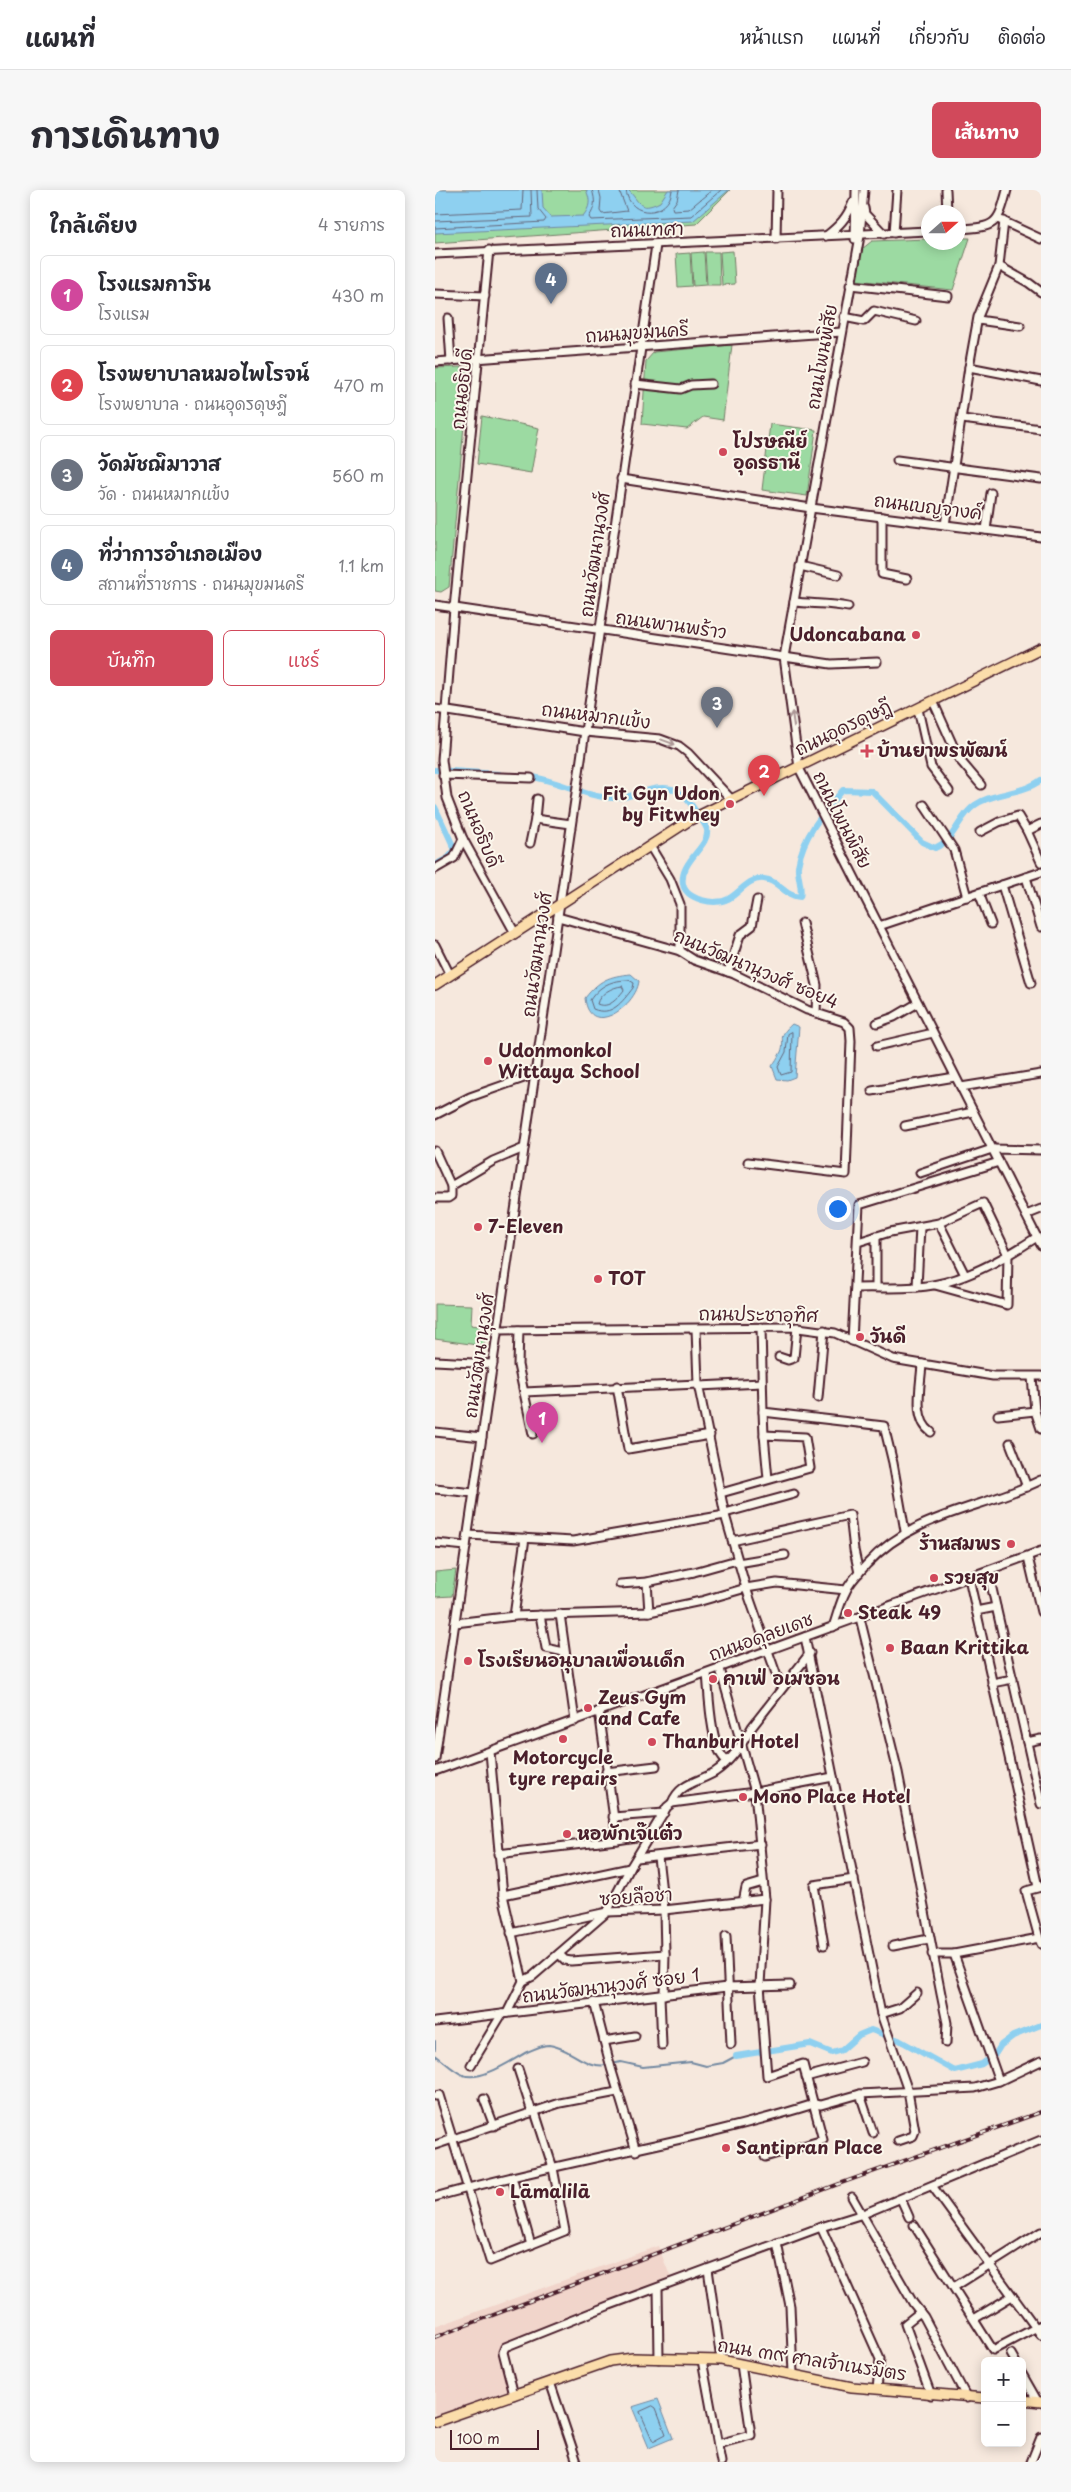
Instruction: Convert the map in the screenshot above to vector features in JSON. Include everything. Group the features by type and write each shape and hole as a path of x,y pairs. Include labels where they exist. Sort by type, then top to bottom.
{"main road":[{"name":"ถนนอุดรดุษฎี","path":"435,985 690,820 1041,648"},
{"name":"ถนน ๓๙ ศาลเจ้าเนรมิตร","path":"435,2422 610,2361 633,2358 721,2360 852,2387 981,2398"},
{"path":"1026,2400 1039,2402"}],"street":[{"path":"775,239 777,190"},
{"name":"ถนนโพนพิสัย","path":"864,190 845,318 784,657 799,768 1041,1245"},
{"path":"894,234 897,190"},
{"path":"946,190 947,205"},
{"path":"945,525 978,320 999,266 1001,220 1007,190"},
{"path":"826,236 849,214 855,194"},
{"name":"ถนนโพนพิสัย","path":"855,194 857,236"},
{"path":"862,200 865,214 884,234"},
{"path":"966,228 987,226 1001,220 1041,239"},
{"name":"ถนนเทศา","path":"435,254 489,250 656,245 921,232"},
{"name":"ถนนวัฒนานุวงศ์","path":"435,1759 656,245"},
{"name":"ถนนอธิบดี","path":"489,250 480,359 454,608 442,760 447,798 463,838 515,933"},
{"path":"999,266 1041,292"},
{"path":"850,285 947,296"},
{"path":"435,294 485,296"},
{"path":"845,318 864,321 874,311 916,321"},
{"path":"448,318 451,361"},
{"path":"978,320 1020,326"},
{"name":"ถนนมุขมนครี","path":"435,362 842,332"},
{"path":"969,367 1041,380"},
{"path":"635,384 681,390 691,385 711,384"},
{"path":"962,419 1041,429"},
{"path":"897,460 1041,479"},
{"name":"ถนนเบญจางค์","path":"621,479 811,508 1041,537"},
{"path":"987,530 991,493"},
{"path":"882,517 882,574 907,579"},
{"path":"800,566 838,575"},
{"path":"794,602 827,606 836,604 848,607"},
{"name":"ถนนพานพร้าว","path":"435,605 831,664 877,662"},
{"path":"933,701 959,759 981,785"},
{"name":"ถนนหมากแข้ง","path":"435,709 585,732 660,739 674,744 687,753 731,800"},
{"path":"918,709 931,767 949,791"},
{"path":"443,775 531,778"},
{"path":"530,843 537,799"},
{"path":"923,804 959,864 967,897"},
{"path":"980,832 999,822 1018,816 1041,862"},
{"path":"535,819 571,824"},
{"path":"1027,831 1041,824"},
{"path":"435,869 454,858 463,838"},
{"path":"651,846 680,904 680,951"},
{"path":"879,926 1041,872"},
{"path":"1026,877 1041,927"},
{"path":"1003,885 1031,983"},
{"path":"979,893 991,924"},
{"path":"728,972 740,935 752,926 757,900"},
{"name":"ถนนวัฒนานุวงศ์ ซอย4","path":"557,918 680,951 694,960 728,972 816,1014 844,1022 850,1028 846,1174 748,1162"},
{"path":"803,923 817,986 816,1014"},
{"path":"435,946 450,975"},
{"path":"877,1022 893,1017 918,1003"},
{"path":"877,1046 933,1033"},
{"path":"435,1115 470,1097 535,1074"},
{"path":"961,1087 1041,1074"},
{"path":"872,1091 955,1077"},
{"path":"905,1126 973,1112"},
{"path":"451,1186 493,1161 524,1148"},
{"path":"920,1173 992,1149 1041,1150"},
{"path":"435,1151 451,1186 451,1196 448,1198 435,1198"},
{"path":"852,1341 857,1288 859,1206 999,1162"},
{"path":"858,1242 876,1236 939,1223 983,1203 1008,1255 1007,1305 935,1285"},
{"path":"1026,1215 1041,1209"},
{"path":"939,1223 965,1275"},
{"path":"917,1287 920,1227"},
{"path":"876,1236 876,1287"},
{"path":"857,1288 935,1285 965,1275 1008,1255 1037,1236"},
{"path":"761,1327 764,1435 768,1479"},
{"path":"779,1357 788,1360 793,1358 797,1327"},
{"name":"ถนนประชาอุทิศ","path":"497,1330 797,1327 824,1330 893,1359 993,1376 1041,1376"},
{"path":"696,1329 699,1385 725,1514 737,1562 780,1685"},
{"path":"519,1330 518,1366 533,1434"},
{"path":"817,1398 824,1330"},
{"path":"435,1361 493,1364"},
{"path":"922,1364 920,1415 924,1427 931,1432"},
{"path":"1032,1377 1035,1411 1041,1429"},
{"path":"524,1392 617,1386 762,1383"},
{"path":"617,1386 628,1449 710,1435"},
{"path":"998,1415 1035,1411"},
{"path":"763,1412 884,1426 893,1463 905,1532"},
{"path":"435,1432 483,1437"},
{"path":"721,1492 810,1468 805,1437 764,1435"},
{"path":"1010,1443 1027,1487"},
{"path":"833,1627 846,1590 883,1546 905,1532 964,1508 1027,1487 1041,1480"},
{"path":"435,1489 474,1493"},
{"path":"468,1535 573,1541 725,1514 794,1494"},
{"path":"732,1541 850,1515 859,1573"},
{"path":"514,1616 525,1538"},
{"path":"435,1543 466,1546"},
{"name":"ถนนอดุลยเดช","path":"435,1771 1041,1551"},
{"path":"620,1584 647,1582 737,1562 785,1555"},
{"path":"1028,1556 1041,1612"},
{"path":"988,1571 1041,1804"},
{"path":"932,1954 954,1954 1040,1941 1026,1891 1040,1887 969,1578"},
{"path":"647,1582 649,1612"},
{"path":"455,1623 514,1616 649,1612 701,1601 746,1588 777,1583 846,1590"},
{"path":"976,1611 997,1607"},
{"path":"560,1614 575,1721"},
{"path":"540,1615 545,1648 564,1652"},
{"path":"859,1618 897,1772 947,2023 946,2043"},
{"path":"805,1637 881,2014 908,2091 915,2131 913,2136 898,2141"},
{"path":"471,2065 505,2014 523,1981 533,1976 607,1912 630,1868 650,1835 673,1803 677,1792 716,1772 742,1744 809,1653"},
{"path":"720,1668 755,1792 761,1844 765,1900 760,1985 767,2076 803,2064 823,2140 765,2157"},
{"path":"707,1673 715,1735 720,1754 727,1760"},
{"path":"992,1683 1013,1679"},
{"path":"599,1711 617,1840"},
{"path":"1027,1742 1041,1739"},
{"path":"490,1752 503,1895 523,1981"},
{"path":"606,1772 656,1766"},
{"path":"673,1803 755,1792 833,1777"},
{"path":"613,1817 665,1813"},
{"path":"498,1854 650,1835"},
{"path":"637,1858 761,1844"},
{"path":"658,1856 665,1910 662,2045"},
{"path":"503,1895 630,1868"},
{"path":"824,1945 814,1885 854,1879"},
{"path":"743,1902 746,1887 763,1882"},
{"name":"ซอยลือชา","path":"511,1933 607,1912 665,1910 765,1900"},
{"path":"725,1936 731,2044"},
{"path":"893,1946 929,1939"},
{"path":"559,1954 565,1960 571,1962 665,1954"},
{"path":"954,1954 999,2081"},
{"name":"ถนนวัฒนานุวงศ์ ซอย 1","path":"435,2022 727,1987 790,1985"},
{"path":"881,2014 900,2008 917,1993"},
{"path":"594,2002 617,2092 636,2151"},
{"path":"604,2041 635,2036"},
{"path":"435,2197 512,2177 636,2151 750,2124 814,2104 821,2105 860,2094 975,2088 999,2081 1041,2061"},
{"path":"806,2077 862,2062"},
{"path":"435,2096 439,2095 454,2140 490,2261 565,2231 553,2168 518,2069"},
{"path":"435,2145 560,2103 617,2092"},
{"path":"860,2094 873,2133"},
{"path":"485,2099 494,2126"},
{"path":"514,2395 503,2352 505,2347 610,2305 933,2187 1041,2140"},
{"path":"512,2177 531,2245"},
{"path":"933,2187 1012,2296 1038,2326 1041,2335"},
{"path":"852,2197 920,2312 967,2398"},
{"path":"901,2199 909,2218"},
{"path":"914,2225 993,2350 1038,2326"},
{"path":"821,2227 880,2359 877,2389"},
{"path":"954,2287 1041,2232"},
{"path":"777,2243 790,2306 793,2374"},
{"path":"708,2269 721,2360"},
{"path":"658,2288 659,2359"},
{"path":"974,2319 1012,2296"},
{"path":"920,2312 905,2324 931,2395"},
{"path":"702,2360 721,2462"},
{"path":"718,2444 751,2435 741,2364"},
{"path":"1026,2381 1039,2402"},
{"path":"550,2382 577,2462"},
{"path":"1031,2462 1041,2437"}],"shaded area":[{"path":"658,2246 671,2278 500,2345 498,2354 508,2390 504,2394 435,2420 435,2327"}],"green space":[{"path":"435,190 730,190 696,224 435,243"},
{"path":"966,238 970,238 953,290 856,280 862,249 872,241 921,239 921,250 966,250"},
{"path":"733,251 735,284 722,285 720,252"},
{"path":"704,252 706,285 693,286 691,253"},
{"path":"705,252 719,252 720,285 707,285"},
{"path":"690,253 692,286 678,287 676,254"},
{"path":"732,345 723,420 703,417 687,429 642,424 646,361 654,352"},
{"path":"435,368 466,368 469,372 449,587 441,592 435,591"},
{"path":"482,416 539,428 531,473 477,464"},
{"path":"770,424 816,430 807,496 762,490"},
{"path":"435,1304 472,1305 471,1325 487,1327 484,1346 435,1339"},
{"path":"456,1570 452,1596 435,1597 435,1572"}],"water":[{"path":"435,190 542,190 543,208 551,217 583,216 589,204 586,190 628,190 640,204 647,206 660,202 668,190 729,190 693,221 435,233"},
{"path":"631,974 639,981 636,991 622,1009 612,1015 603,1017 595,1016 588,1010 585,998 595,987 610,978"},
{"path":"792,1024 799,1027 795,1077 787,1080 777,1079 772,1066 781,1052 784,1032"},
{"path":"658,2399 673,2438 649,2448 632,2407"}],"waterway":[{"path":"435,770 499,774"},
{"path":"526,776 603,797 622,798 661,788 669,788 683,795 691,804 707,830 704,842 685,869 683,884 685,890 695,898 709,902 728,899 753,880 758,879 774,882 790,894 800,897 798,866 804,844 815,825 843,790 872,791 922,842 935,848 948,839 964,816 975,805 990,798 1033,785 1041,780"},
{"path":"435,807 455,850 448,858 435,865"},
{"path":"736,2056 810,2044 832,2053 842,2050 859,2035 871,2030 899,2040 955,2071 982,2064 1013,2036 1041,2025"},
{"path":"435,2041 435,2049"},
{"path":"435,2055 459,2073 470,2076 487,2073 527,2052 546,2045 557,2047 591,2064 607,2065"},
{"path":"612,2064 621,2062 643,2067 691,2062 706,2066 723,2063 736,2056"}],"railway":[{"path":"435,2337 836,2185 1041,2112"}],"place":[{"name":"ที่ว่าการอำเภอเมือง","path":"551,304"},
{"name":"โปรษณีย์ อุดรธานี","path":"723,452"},
{"name":"Udoncabana","path":"916,635"},
{"name":"วัดมัชฌิมาวาส","path":"717,728"},
{"name":"บ้านยาพรพัฒน์","path":"867,751"},
{"name":"โรงพยาบาลหมอไพโรจน์","path":"764,796"},
{"name":"Fit Gyn Udon by Fitwhey","path":"730,804"},
{"name":"Udonmonkol Wittaya School","path":"488,1061"},
{"name":"7-Eleven","path":"478,1227"},
{"name":"TOT","path":"598,1279"},
{"name":"วันดี","path":"860,1337"},
{"name":"โรงแรมการิน","path":"542,1443"},
{"name":"ร้านสมพร","path":"1011,1544"},
{"name":"รวยสุข","path":"934,1578"},
{"name":"Steak 49","path":"848,1613"},
{"name":"Baan Krittika","path":"890,1648"},
{"name":"โรงเรียนอนุบาลเพื่อนเด็ก","path":"468,1661"},
{"name":"คาเฟ่ อเมซอน","path":"713,1679"},
{"name":"Zeus Gym and Cafe","path":"588,1708"},
{"name":"Motorcycle tyre repairs","path":"563,1739"},
{"name":"Thanburi Hotel","path":"652,1742"},
{"name":"Mono Place Hotel","path":"743,1797"},
{"name":"หอพักเจ๊แต๋ว","path":"567,1834"},
{"name":"Santipran Place","path":"726,2148"},
{"name":"Lāmalilā","path":"500,2192"}]}
